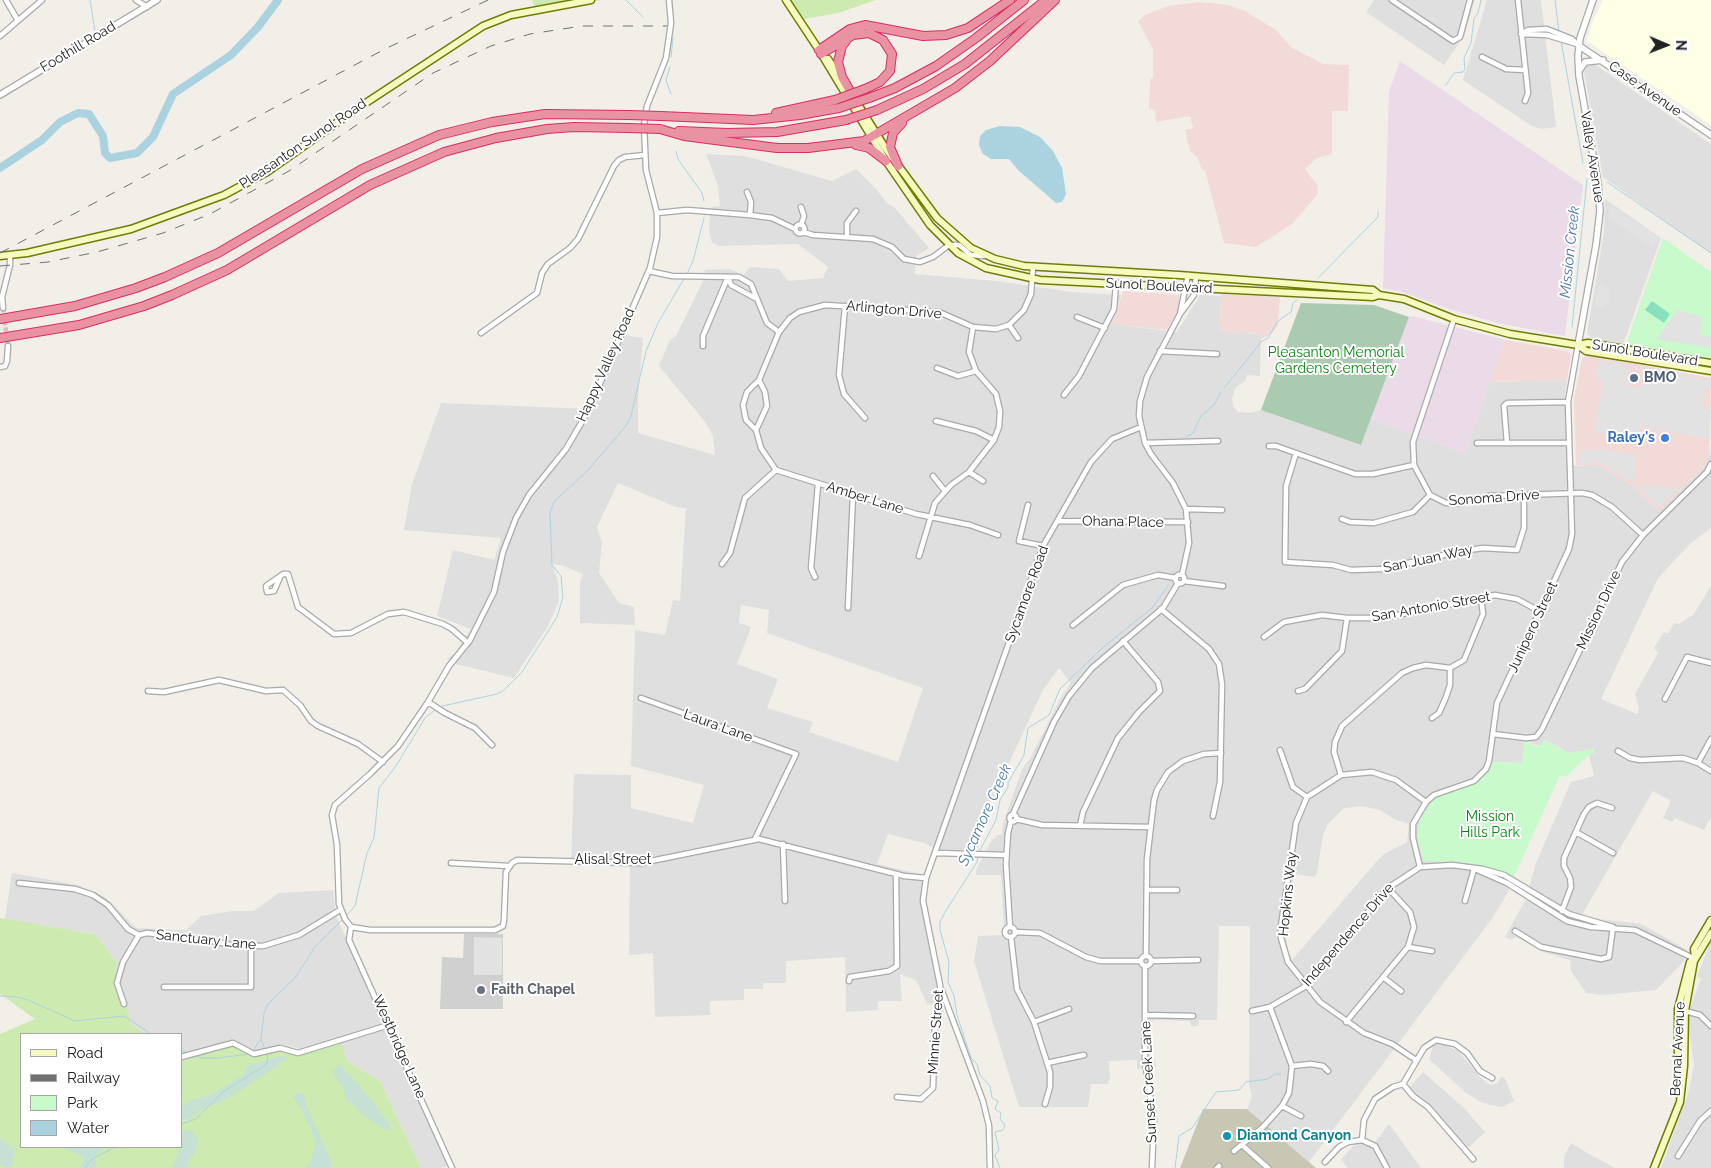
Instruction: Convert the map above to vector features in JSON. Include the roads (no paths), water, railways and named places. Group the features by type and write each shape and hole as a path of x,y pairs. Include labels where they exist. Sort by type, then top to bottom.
{"highway":[{"path":"820,52 842,33 858,26 873,25 923,36 946,35 968,28 1010,0"},
{"path":"0,319 75,306 136,288 165,277 218,253 362,169 439,136 492,122 545,114 661,116 729,120 869,98 895,88 936,66 970,43 1024,0"},
{"path":"0,338 79,325 136,309 172,295 227,270 378,181 444,152 496,138 547,129 574,127 752,134 801,129 846,120 877,110 923,90 951,73 985,49 1046,0"},
{"path":"819,147 858,143 909,117 955,88 990,61 1055,0"},
{"path":"820,52 853,35 869,33 877,36 889,46 892,54 892,64 886,77 837,104"},
{"path":"850,91 842,77 838,62 842,46 853,35"},
{"path":"898,166 892,154 891,140 898,127 909,117"},
{"path":"660,130 684,136 759,146 792,148 864,146 877,152 886,161"}],"main road":[{"name":"Pleasanton Sunol Road","path":"0,256 10,256 131,229 224,195 267,172 352,112 483,26 511,15 591,0"},
{"path":"786,0 820,52"},
{"name":"Sunol Boulevard","path":"820,52 826,56 850,91 886,161 930,225 968,259 986,268 1032,279 1373,297 1378,294"},
{"name":"Sunol Boulevard","path":"820,52 874,135 946,227 971,248 986,256 1007,263 1034,267 1188,275 1373,290 1378,294 1404,299 1454,318 1510,334 1578,345 1588,343 1711,363"},
{"path":"1315,294 1319,290 1339,291 1351,289"},
{"name":"Sunol Boulevard","path":"1578,345 1586,351 1711,371"},
{"name":"Bernal Avenue","path":"1653,1168 1680,1102 1684,1066 1684,1011 1695,960 1694,949 1711,920"},
{"name":"Bernal Avenue","path":"1653,1168 1674,1106 1679,1071 1678,1009 1689,964 1695,960 1711,933"}],"street":[{"path":"6,0 17,19"},
{"path":"0,36 17,19 42,0"},
{"path":"136,0 148,7"},
{"name":"Foothill Road","path":"0,95 157,0"},
{"name":"Happy Valley Road","path":"351,927 340,910 337,887 337,845 333,810 340,799 383,762 406,735 449,666 468,643 494,592 503,552 516,518 529,495 566,449 587,413 649,271 657,237 658,213 649,182 645,155 644,125 647,106 663,66 669,40 671,23 669,0"},
{"path":"1392,0 1454,41 1460,37 1470,0"},
{"path":"1518,0 1528,93 1525,101"},
{"name":"Valley Avenue","path":"1578,345 1596,245 1600,210 1598,183 1578,72 1578,45 1593,0"},
{"name":"Case Avenue","path":"1521,34 1552,33 1578,45 1711,134"},
{"path":"1482,57 1506,69 1525,70"},
{"path":"1578,72 1585,62 1603,60"},
{"path":"481,333 537,293 540,278 548,264 570,248 578,238 614,166 619,160 625,157 645,155"},
{"path":"747,192 751,202 750,215"},
{"path":"801,207 804,216 803,232"},
{"path":"658,213 688,210 772,218 795,229 798,233 847,235 873,239 892,247 904,259 920,262 933,257 949,244"},
{"path":"847,235 847,223 856,211"},
{"path":"795,229 797,225 802,225"},
{"name":"Sunol Boulevard","path":"949,244 959,245 971,255 986,256"},
{"path":"3,308 2,297 10,265 10,256"},
{"path":"1018,338 1010,324 1024,310 1030,299 1034,267"},
{"path":"649,271 680,277 739,277 751,284 766,323 779,332 759,380 747,392 743,405 746,420 756,430 761,448 776,470 745,498 730,553 722,564"},
{"path":"1180,314 1188,275"},
{"path":"1184,581 1182,575 1189,543 1186,509 1173,483 1154,459 1145,443 1141,427 1140,401 1147,377 1180,314 1194,295 1196,276"},
{"path":"728,277 730,285 756,299"},
{"path":"703,346 703,336 728,277"},
{"path":"1064,395 1079,376 1114,309 1116,284"},
{"name":"Arlington Drive","path":"779,332 790,318 799,312 824,305 939,312 973,327 996,330 1010,324"},
{"path":"845,306 839,375 844,394 865,418"},
{"path":"1077,317 1104,328"},
{"name":"Sonoma Drive","path":"1454,318 1413,442 1414,465 1430,495 1446,503 1461,503 1489,496 1571,493 1592,495 1612,507 1643,535"},
{"path":"919,556 936,503 945,491 970,472 994,440 999,427 999,405 990,386 976,371 969,352 973,327"},
{"name":"Junipero Street","path":"1420,866 1413,838 1413,824 1426,802 1434,794 1469,783 1481,776 1489,761 1497,703 1569,549 1572,534 1568,402 1578,345"},
{"path":"0,368 5,366 8,361 8,346"},
{"path":"1160,352 1217,354"},
{"path":"937,368 958,376 976,371"},
{"path":"756,430 767,406 765,392 759,380"},
{"path":"1507,442 1504,406 1507,402 1568,402"},
{"path":"936,422 976,430 994,440"},
{"name":"Sycamore Road","path":"926,878 1043,546 1091,462 1112,439 1141,427"},
{"path":"1145,443 1218,441"},
{"path":"1477,443 1569,443"},
{"path":"1268,446 1296,453 1355,474 1373,474 1414,465"},
{"name":"San Juan Way","path":"1296,453 1286,486 1285,562 1333,565 1351,570 1381,569 1483,548 1517,550 1524,528 1524,496"},
{"name":"Mission Drive","path":"1492,734 1532,738 1539,733 1622,562 1643,535 1709,474 1711,464"},
{"name":"Amber Lane","path":"776,470 931,518 970,525 998,535"},
{"path":"970,472 983,481"},
{"path":"933,476 945,491"},
{"path":"815,577 811,568 818,484"},
{"path":"848,608 854,495"},
{"path":"1342,519 1366,523 1382,521 1413,512 1430,495"},
{"path":"1028,505 1019,541 1043,546"},
{"path":"1186,509 1222,510"},
{"name":"Ohana Place","path":"1058,521 1188,522"},
{"path":"280,577 285,574 290,575 298,607 334,634 351,634 388,614 404,612 443,624 468,643"},
{"path":"1182,575 1177,580 1162,609 1092,668 1069,696 1054,722 1013,818 1006,855 1010,927 1015,932 1040,933 1086,957 1100,960 1141,961 1146,956 1147,890 1154,800 1162,779 1168,772 1188,758 1204,754 1221,753"},
{"path":"1073,625 1123,585 1152,576 1223,586"},
{"name":"San Antonio Street","path":"1264,637 1284,622 1322,614 1347,618 1383,618 1494,595 1517,599 1541,612"},
{"path":"1341,774 1334,752 1338,733 1342,726 1402,673 1413,668 1426,666 1450,668 1464,660 1483,614 1481,598"},
{"path":"1162,609 1209,649 1219,664 1222,684 1220,791 1213,816"},
{"path":"1298,691 1305,689 1342,651 1347,618"},
{"path":"1080,826 1083,812 1118,738 1139,712 1160,691 1158,682 1123,641"},
{"path":"1665,698 1687,657 1711,663"},
{"path":"1432,718 1439,713 1446,697 1450,685 1450,668"},
{"path":"148,691 164,692 219,680 266,691 283,690 300,705 311,721 358,744 383,762"},
{"name":"Laura Lane","path":"641,698 796,754 755,840"},
{"path":"428,702 442,712 475,728 492,745"},
{"path":"1698,763 1711,738"},
{"path":"1280,750 1293,787 1307,797 1341,774 1356,772 1385,775 1400,783 1426,802"},
{"path":"1618,751 1630,758 1640,760 1683,758 1698,763 1711,771"},
{"name":"Hopkins Way","path":"1307,797 1296,823 1281,926 1281,938 1288,962 1320,1002 1346,1022 1364,1034 1392,1044 1416,1060"},
{"path":"1560,917 1571,888 1570,878 1564,866 1564,858 1576,832 1589,807 1604,804 1612,808"},
{"path":"1013,818 1042,825 1151,827"},
{"path":"1576,832 1613,853"},
{"name":"Alisal Street","path":"451,863 509,866 517,860 641,863 755,840 783,844 896,874 926,878"},
{"path":"783,844 785,901"},
{"path":"936,853 1006,855"},
{"path":"1420,866 1452,865 1504,875 1579,919 1613,927"},
{"path":"351,927 370,930 495,930 503,926 504,881 509,866"},
{"name":"Independence Drive","path":"1252,1011 1270,1007 1306,986 1388,888 1420,866"},
{"path":"1465,902 1474,868"},
{"path":"1474,868 1508,883 1560,917 1580,925 1613,927 1644,932 1676,952 1695,960"},
{"path":"849,981 850,977 889,971 897,966 896,874"},
{"name":"Minnie Street","path":"897,1097 921,1099 933,1088 935,1024 941,1004 940,985 923,900 926,878"},
{"path":"19,883 74,889 93,895 108,905 128,929 139,936"},
{"path":"1346,1022 1408,947 1414,927 1410,912 1388,888"},
{"path":"1147,890 1176,890"},
{"name":"Sanctuary Lane","path":"124,1004 117,983 123,962 139,936 147,933 251,947 280,942 299,935 340,910"},
{"name":"Westbridge Lane","path":"351,927 350,940 452,1168"},
{"path":"1010,927 1005,932 1011,937 1017,989 1034,1022 1047,1063 1050,1087 1045,1104"},
{"path":"1515,931 1541,947 1601,959 1609,957 1613,927"},
{"path":"1011,937 1015,932"},
{"path":"164,987 251,987 251,947"},
{"path":"1408,947 1432,951"},
{"path":"1146,956 1151,961 1198,960"},
{"path":"1141,961 1145,966 1150,964 1151,961"},
{"name":"Sunset Creek Lane","path":"1145,966 1145,1062 1154,1120 1152,1168"},
{"path":"1383,977 1401,991"},
{"path":"940,985 984,1101 989,1126 990,1168"},
{"path":"1234,1151 1263,1127 1282,1106 1289,1093 1292,1066 1270,1007"},
{"path":"1034,1022 1069,1010"},
{"path":"1684,1011 1700,1015 1711,1026"},
{"path":"1145,1015 1194,1016"},
{"path":"182,1057 233,1043 251,1052 286,1049 298,1053 388,1025"},
{"path":"1403,1084 1416,1060 1430,1043 1436,1040 1445,1040 1455,1044 1467,1053 1480,1072 1492,1078"},
{"path":"1047,1063 1084,1055"},
{"path":"1292,1066 1310,1064 1323,1066 1328,1071"},
{"path":"1362,1140 1364,1120 1375,1099 1393,1086 1403,1084"},
{"path":"1403,1084 1413,1096 1428,1107 1473,1159"},
{"path":"1282,1106 1301,1116"},
{"path":"1678,1156 1700,1121 1711,1111"},
{"path":"1325,1162 1348,1142 1362,1140 1374,1146 1386,1168"},
{"path":"1242,1145 1268,1168"}],"water":[{"path":"1000,126 1020,127 1040,137 1053,151 1062,168 1066,194 1062,202 1056,203 1018,170 1009,159 991,159 983,154 979,145 980,136 986,130"}],"waterway":[{"path":"90,0 95,31"},
{"path":"0,168 42,140 60,122 78,113 89,114 103,136 105,153 110,158 137,153 153,137 173,94 231,55 258,27 278,0"},
{"path":"626,0 643,17"},
{"name":"Sycamore Creek","path":"1446,85 1454,73 1463,72 1465,69 1464,58 1471,43 1474,19 1478,13 1481,0"},
{"path":"1555,0 1559,32"},
{"path":"671,57 673,38"},
{"path":"1561,41 1583,163"},
{"path":"670,67 666,80 671,94"},
{"path":"676,151 678,159 702,193 704,201"},
{"name":"Mission Creek","path":"1572,327 1587,179"},
{"path":"1607,182 1711,253"},
{"name":"Sycamore Creek","path":"1318,278 1378,217 1378,212"},
{"path":"687,274 693,261 704,218"},
{"path":"438,707 503,691 522,672 557,617 563,597 561,576 552,565 550,512 554,502 589,469 625,427 631,416 646,351 658,323 685,277"},
{"name":"Sycamore Creek","path":"1224,388 1262,341 1268,338 1278,321 1291,312 1293,303 1297,300"},
{"name":"Sycamore Creek","path":"1186,437 1193,433 1201,416 1214,405 1221,392"},
{"name":"Sycamore Creek","path":"979,852 996,820 1000,800 1024,755 1028,728 1049,715 1060,689 1100,650 1152,608 1168,586"},
{"path":"346,916 355,906 367,853 374,838 379,788 396,766 425,718 435,710"},
{"name":"Sycamore Creek","path":"978,856 977,862 945,912 940,922 940,930 949,962 948,982 954,996 957,1015 971,1058 977,1064 980,1075 990,1086 992,1098 998,1101 995,1109 1001,1113 1000,1119 1005,1125 1003,1130 995,1132 999,1150 995,1155 1000,1168"},
{"path":"182,1124 196,1119 224,1091 266,1065 268,1058 261,1039 264,1013 268,1004 296,977 314,948 343,919"},
{"path":"0,996 28,1000 75,1021 124,1016 150,1033"},
{"path":"252,1052 261,1039"},
{"path":"182,1050 188,1053"},
{"path":"194,1055 202,1058 218,1058 248,1054"},
{"name":"Mission Creek","path":"1175,1168 1179,1136 1192,1128 1216,1092 1239,1090 1246,1082 1268,1079 1275,1074 1281,1074"},
{"path":"85,1168 92,1159 113,1148"}],"tunnel":[{"path":"3,308 8,346"}],"railway":[{"path":"0,253 385,49 488,0"},
{"path":"0,266 48,262 97,252 163,233 210,214 289,171 433,73 491,46 530,34 582,26 667,26"}],"place":[{"name":"BMO","path":"1634,378"},
{"name":"Raley's","path":"1665,438"},
{"name":"Faith Chapel","path":"481,990"},
{"name":"Diamond Canyon","path":"1227,1136"}],"park label":[{"name":"Pleasanton Memorial Gardens Cemetery","path":"1336,362"},
{"name":"Mission Hills Park","path":"1490,826"}]}
